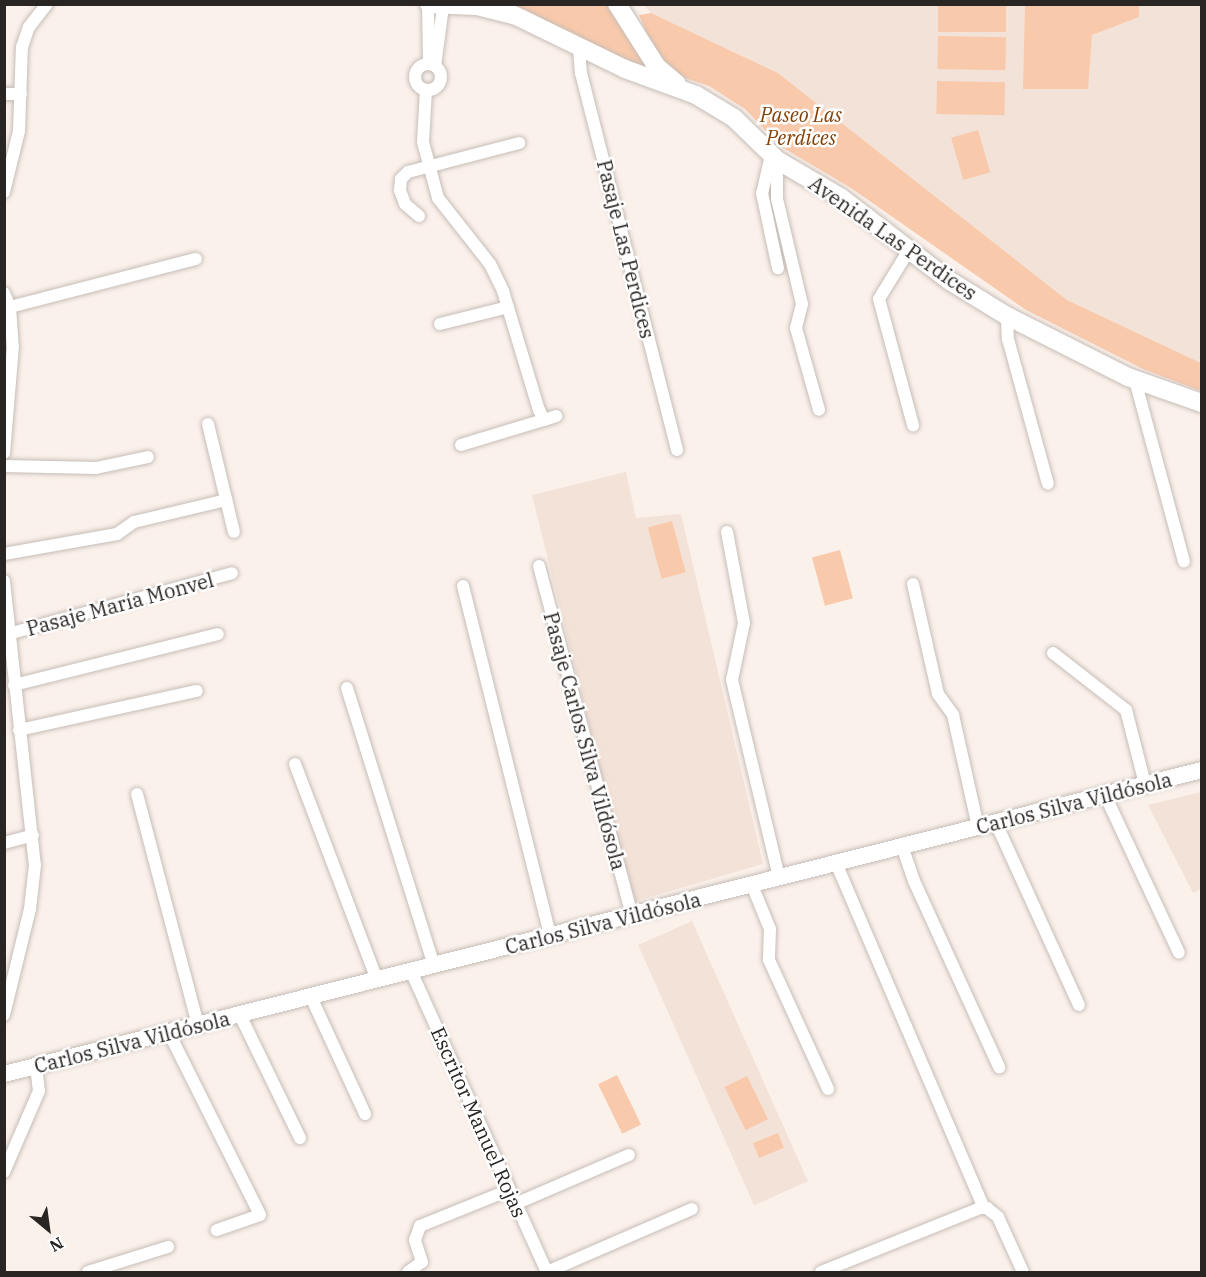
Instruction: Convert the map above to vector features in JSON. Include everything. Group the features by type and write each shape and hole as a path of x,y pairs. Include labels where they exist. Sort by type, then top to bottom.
{"main road":[{"path":"617,4 664,76 696,95"},
{"name":"Avenida Las Perdices","path":"433,5 496,9 532,22 579,48 625,69 696,95 734,118 774,158 840,197 909,250 1007,316 1135,380 1202,403"},
{"path":"625,69 646,61 647,52"}],"street":[{"path":"4,192 21,94 22,47 30,27 47,4"},
{"path":"432,65 417,70 415,76 420,88 426,90 440,82 432,65 433,5"},
{"name":"Pasaje Las Perdices","path":"579,48 581,74 677,450"},
{"path":"426,90 423,142 426,165 438,198 490,264 550,418 461,445"},
{"path":"4,94 21,94"},
{"path":"419,216 405,204 400,190 401,179 426,165 519,142"},
{"path":"774,158 762,192 778,268"},
{"path":"774,158 777,199 802,304 796,328 819,410"},
{"path":"909,250 879,299 913,425"},
{"path":"10,307 196,259"},
{"path":"4,293 10,307 13,346 4,453"},
{"path":"440,324 508,307"},
{"path":"1007,316 1008,339 1048,484"},
{"path":"1135,380 1184,562"},
{"path":"208,424 234,532"},
{"path":"4,466 96,468 148,457"},
{"path":"4,554 117,534 134,522 226,500"},
{"path":"726,532 744,623 732,680 779,878"},
{"name":"Pasaje Carlos Silva Vildósola","path":"539,566 632,915"},
{"name":"Pasaje María Monvel","path":"8,634 232,573"},
{"path":"4,581 9,672 14,685 33,835 30,909 4,1015"},
{"path":"913,584 938,694 953,714 978,827"},
{"path":"463,586 550,936"},
{"path":"14,685 218,634"},
{"path":"1053,653 1126,710 1145,784"},
{"path":"347,688 434,966"},
{"path":"19,730 197,691"},
{"path":"295,764 377,980"},
{"name":"Carlos Silva Vildósola","path":"4,1074 1202,770"},
{"path":"137,794 198,1025"},
{"path":"1105,795 1179,953"},
{"path":"996,823 1079,1005"},
{"path":"4,843 33,835"},
{"path":"903,846 914,881 999,1067"},
{"path":"836,863 986,1208 998,1217 1023,1272"},
{"path":"752,885 770,929 769,960 828,1089"},
{"name":"Escritor Manuel Rojas","path":"411,971 547,1272"},
{"path":"311,997 365,1114"},
{"path":"240,1015 300,1138"},
{"path":"169,1033 260,1215 217,1230"},
{"path":"4,1172 39,1091 36,1066"},
{"path":"515,1204 629,1155"},
{"path":"408,1272 422,1262 415,1240 420,1226 509,1190"},
{"path":"821,1272 960,1213 986,1208"},
{"path":"547,1272 692,1209"},
{"path":"88,1272 168,1247"}],"shaded area":[{"path":"644,5 1201,5 1201,363 1067,300 778,73 651,13"},
{"path":"626,472 636,518 681,514 763,864 633,902 532,495"},
{"path":"1201,792 1201,889 1193,893 1148,805"},
{"path":"692,921 808,1181 754,1205 638,945"}],"green space":[{"path":"490,5 612,5 682,89 526,10"},
{"path":"938,5 1006,5 1006,32 938,32"},
{"path":"1025,5 1139,5 1139,17 1092,35 1088,89 1023,89"},
{"name":"Paseo Las Perdices","path":"651,13 778,73 1067,300 1201,363 1201,391 1143,369 1026,310 851,188 780,146 745,109 709,86 673,74 652,45 639,15"},
{"path":"938,36 1006,37 1005,70 937,69"},
{"path":"937,81 1005,82 1004,115 936,114"},
{"path":"978,130 990,172 963,180 951,138"},
{"path":"672,521 686,572 662,579 648,527"},
{"path":"840,550 853,598 825,606 812,558"},
{"path":"617,1075 641,1124 622,1134 598,1084"},
{"path":"747,1076 768,1119 746,1130 725,1087"},
{"path":"778,1133 784,1148 759,1158 753,1143"}]}
